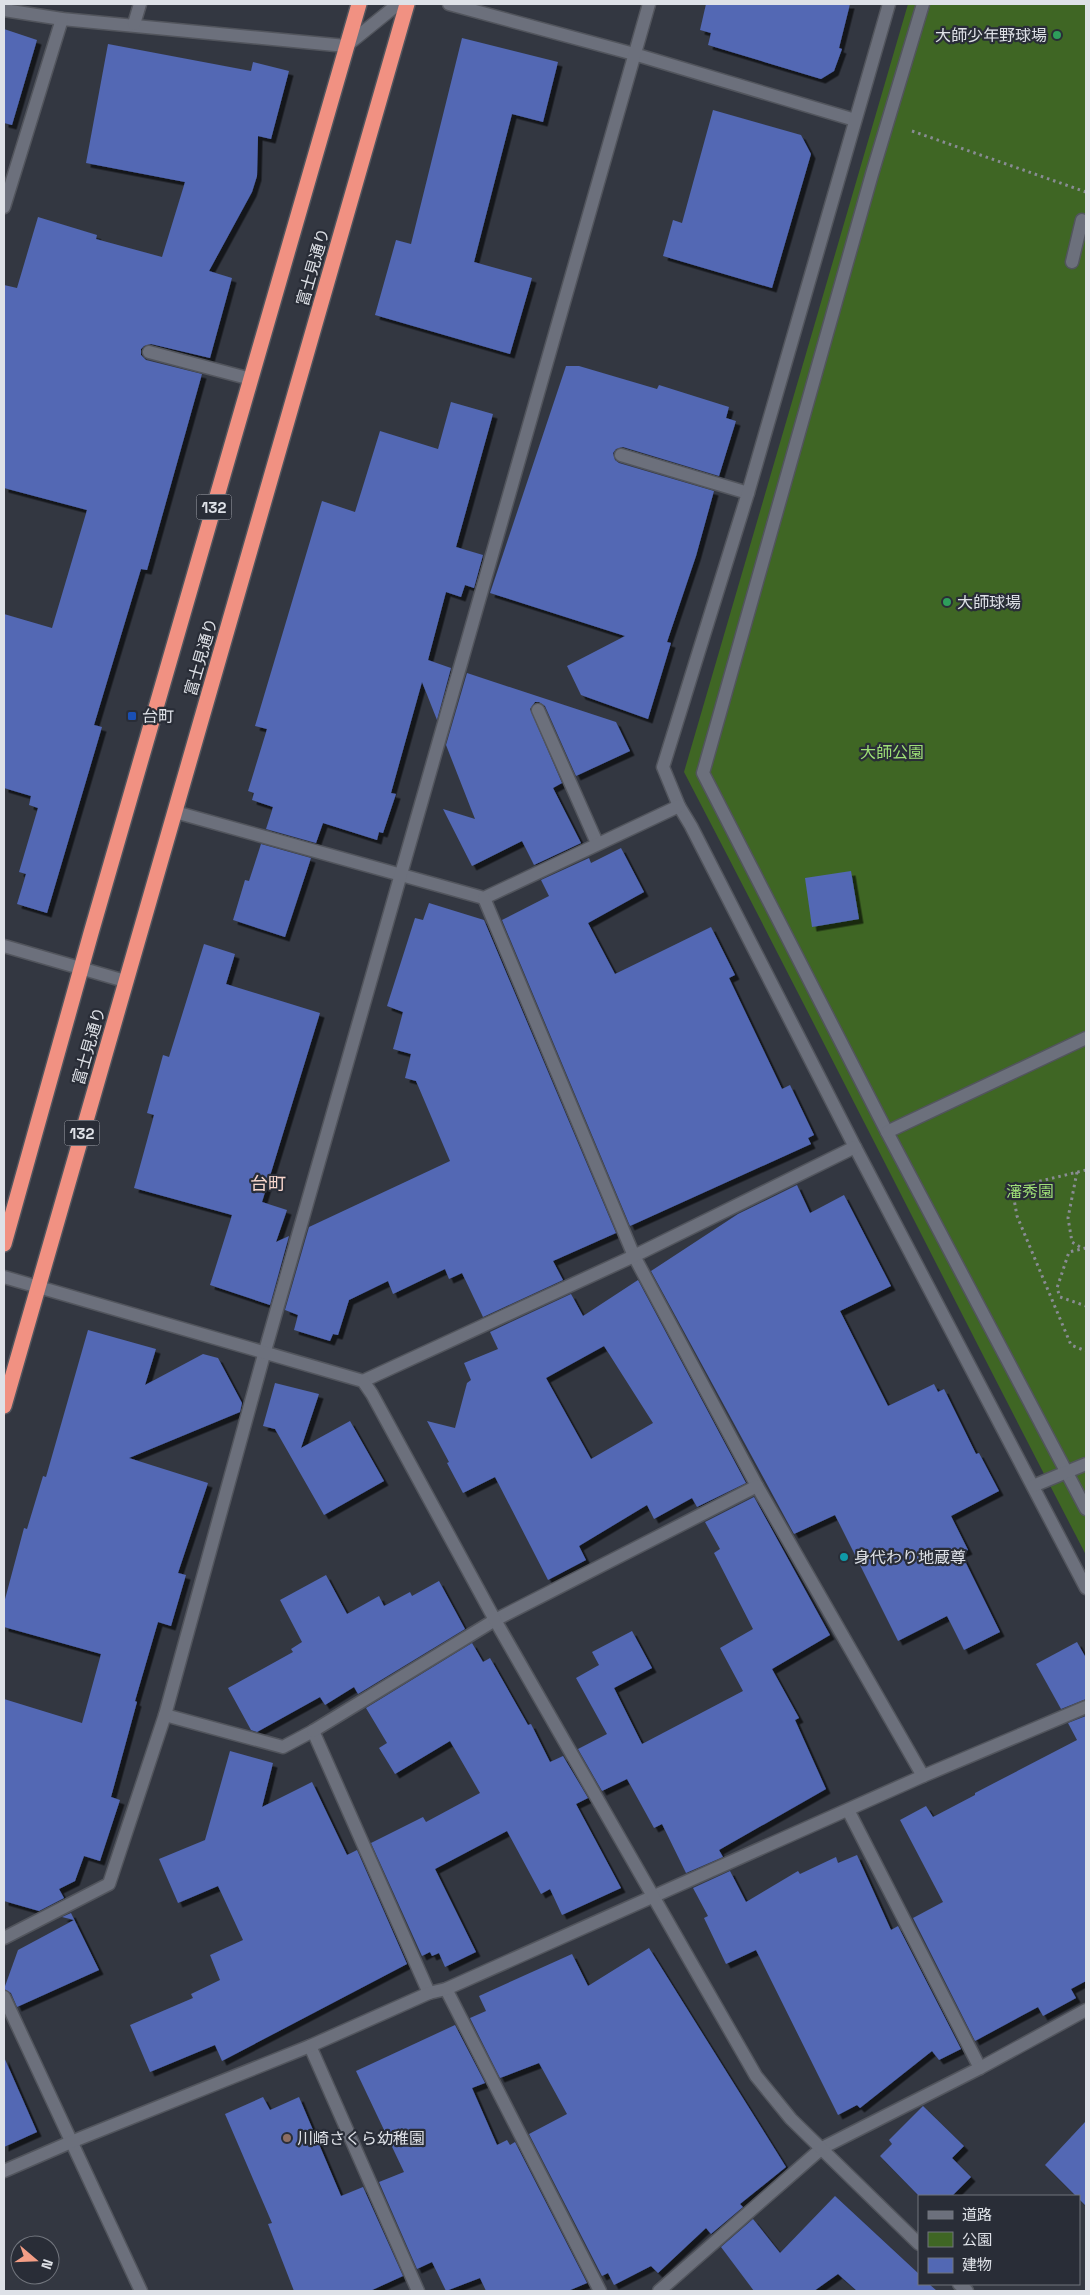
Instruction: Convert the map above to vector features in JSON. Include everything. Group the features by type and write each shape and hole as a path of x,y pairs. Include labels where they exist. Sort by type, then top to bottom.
{"highway":[{"name":"富士見通り","path":"4,1244 81,968 359,4"},
{"name":"富士見通り","path":"4,1406 407,4"}],"street":[{"path":"134,24 140,4"},
{"path":"4,10 62,19 134,24 346,46 398,4"},
{"path":"449,4 634,54 855,120"},
{"path":"4,1938 110,1884 164,1715 265,1351 649,4"},
{"path":"889,4 748,493 663,767 679,806 692,826 856,1147 1086,1588"},
{"path":"923,4 703,773 887,1132 1086,1509"},
{"path":"4,207 62,19"},
{"path":"1072,262 1082,220"},
{"path":"149,352 251,379"},
{"path":"621,455 748,493"},
{"path":"538,710 598,843"},
{"path":"175,812 484,898 679,806"},
{"path":"484,898 634,1256 757,1486 924,1776"},
{"path":"4,946 125,981"},
{"path":"887,1132 1086,1038"},
{"path":"363,1381 634,1256 856,1147"},
{"path":"4,1277 265,1351 363,1381 372,1394 494,1620 756,2076 791,2119 918,2243"},
{"path":"1033,1486 1086,1464"},
{"path":"164,1715 283,1747 313,1731 494,1620 757,1486"},
{"path":"4,2171 71,2142 310,2046 429,1993 446,1989 924,1776 1086,1707"},
{"path":"313,1731 429,1993"},
{"path":"848,1810 980,2068"},
{"path":"446,1989 600,2291"},
{"path":"4,1997 141,2291"},
{"path":"659,2291 822,2148 980,2068 1086,2010"},
{"path":"310,2046 418,2291"}],"path":[{"path":"888,122 1086,192"},
{"path":"1086,1170 1024,1185 1014,1199 1017,1216 1070,1345 1086,1351"},
{"path":"1077,1172 1068,1218 1072,1242 1080,1248"},
{"path":"1086,1248 1069,1252 1057,1288 1060,1297 1086,1306"}],"green space":[{"name":"大師公園","path":"908,4 1086,4 1086,1555 684,772"}],"building":[{"path":"706,4 850,4 839,48 842,49 834,71 821,79 708,45 711,33 700,30"},
{"path":"4,29 37,40 12,125 4,123"},
{"path":"462,38 558,62 543,122 512,114 474,262 532,278 510,354 375,315 396,240 411,244"},
{"path":"108,44 251,71 253,62 289,71 271,139 258,136 257,176 252,192 209,271 232,278 210,358 151,344 141,349 141,355 146,360 202,374 147,570 141,569 94,725 102,727 47,913 17,904 26,874 19,872 38,808 29,805 31,796 4,788 4,614 52,628 87,510 4,488 4,285 17,288 38,217 97,235 96,239 162,257 185,182 86,163"},
{"path":"713,110 801,135 811,154 772,288 663,256 673,220 682,223"},
{"path":"566,366 579,366 657,389 659,385 729,407 726,418 736,421 719,476 623,447 616,449 613,453 615,460 619,463 714,491 696,556 667,642 671,643 648,719 581,695 567,666 625,636 490,593"},
{"path":"451,402 493,414 456,547 483,555 474,588 465,585 461,597 446,592 428,660 451,668 437,720 422,682 391,793 396,794 383,833 379,832 377,840 323,823 316,843 266,829 273,807 252,800 254,793 248,791 267,729 255,726 322,501 355,512 380,431 438,449"},
{"path":"467,673 616,722 630,751 576,776 545,706 535,702 530,709 562,783 553,788 581,843 534,865 522,841 472,866 443,809 475,819 446,745"},
{"path":"261,844 311,858 285,937 233,920 245,880 249,881"},
{"path":"621,848 644,892 588,923 615,974 711,927 735,975 729,978 782,1089 790,1085 814,1135 808,1138 811,1144 630,1226 502,920 549,896 541,880 589,858 591,863"},
{"path":"851,871 859,919 812,927 805,878"},
{"path":"429,903 484,920 616,1233 553,1261 563,1280 483,1317 462,1273 449,1279 445,1269 393,1294 388,1281 349,1300 338,1335 333,1334 330,1341 294,1330 298,1315 285,1310 309,1227 450,1161 416,1081 405,1078 411,1054 393,1049 403,1012 387,1006 415,918 423,920"},
{"path":"204,944 235,954 226,984 320,1013 262,1202 287,1210 276,1242 289,1236 270,1305 210,1285 232,1215 134,1188 154,1115 147,1113 163,1055 169,1057"},
{"path":"797,1185 810,1213 844,1195 891,1286 840,1311 888,1406 934,1384 938,1392 944,1389 976,1454 979,1453 999,1491 951,1516 968,1550 961,1553 1000,1632 964,1650 947,1616 898,1641 835,1515 794,1534 651,1271 738,1214"},
{"path":"638,1280 746,1483 697,1507 692,1498 654,1519 647,1505 579,1546 586,1560 548,1580 495,1477 463,1493 427,1421 455,1428 467,1383 471,1380 464,1363 498,1349 490,1332 571,1294 583,1316","holes":["604,1346 653,1423 591,1459 546,1378"]},
{"path":"88,1330 156,1349 145,1385 203,1354 218,1358 242,1403 240,1412 129,1458 208,1483 178,1573 186,1575 171,1626 158,1622 135,1701 137,1702 111,1797 120,1800 100,1861 84,1856 75,1881 59,1889 64,1898 39,1911 4,1901 4,1699 82,1723 101,1654 4,1627 4,1603 24,1528 27,1529 43,1476 46,1477"},
{"path":"275,1383 319,1394 301,1448 350,1421 384,1481 324,1515 275,1429 263,1426"},
{"path":"754,1497 830,1635 772,1669 799,1718 795,1720 826,1789 719,1850 723,1857 686,1873 662,1824 654,1828 627,1779 602,1791 578,1749 607,1734 576,1678 599,1665 592,1652 632,1631 652,1668 614,1688 642,1744 743,1691 720,1648 753,1629 714,1553 720,1549 705,1522"},
{"path":"326,1575 347,1614 379,1596 384,1606 410,1592 412,1596 439,1581 465,1629 358,1694 354,1687 325,1705 320,1697 257,1732 251,1730 228,1688 293,1652 291,1649 302,1642 280,1600"},
{"path":"1077,1642 1086,1658 1086,1699 1061,1709 1036,1664"},
{"path":"472,1643 483,1662 490,1658 528,1725 531,1724 550,1762 563,1756 588,1798 576,1804 621,1888 562,1915 550,1889 541,1894 507,1831 435,1869 476,1952 445,1967 439,1953 432,1956 430,1952 422,1956 371,1843 423,1817 426,1822 480,1793 450,1741 395,1774 379,1748 387,1743 366,1708"},
{"path":"1086,1716 1086,1981 1071,1989 1076,1998 1043,2016 1038,2007 975,2041 913,1918 943,1902 900,1820 926,1806 933,1817 1077,1740 1068,1723"},
{"path":"230,1751 273,1763 262,1807 312,1782 347,1855 357,1850 407,1964 222,2061 215,2045 150,2072 130,2025 193,1998 191,1994 220,1980 210,1955 243,1940 218,1886 178,1903 159,1859 205,1840"},
{"path":"857,1855 891,1930 898,1926 961,2049 939,2060 932,2051 860,2108 857,2105 838,2115 756,1950 726,1964 704,1918 708,1916 693,1888 730,1871 746,1902 798,1871 800,1874 836,1857 838,1863"},
{"path":"71,1913 99,1970 17,2007 11,1993 4,1989 18,1950 74,1920 62,1917"},
{"path":"649,1948 786,2167 740,2204 743,2207 711,2234 706,2228 658,2273 651,2266 614,2285 608,2273 602,2276 529,2134 567,2114 539,2063 500,2078 470,2018 486,2011 479,1996 572,1954 588,1986"},
{"path":"455,2025 485,2083 472,2088 497,2145 507,2140 510,2145 515,2142 587,2283 568,2291 486,2291 480,2278 446,2291 432,2262 417,2269 379,2182 404,2172 356,2071"},
{"path":"4,2057 37,2132 4,2147"},
{"path":"263,2097 270,2110 299,2097 341,2196 363,2187 403,2276 370,2291 294,2291 268,2224 272,2223 225,2114"},
{"path":"923,2106 964,2146 952,2158 971,2177 953,2195 918,2195 880,2156 892,2144 889,2140"},
{"path":"1086,2121 1086,2206 1080,2200 1080,2195 1075,2195 1045,2165"},
{"path":"835,2196 918,2273 918,2285 930,2285 937,2291 857,2291 838,2274 814,2291 754,2291 721,2247 753,2219 780,2253"}],"place":[{"name":"大師少年野球場","path":"1057,35"},
{"name":"大師球場","path":"947,602"},
{"name":"台町","path":"132,716"},
{"name":"身代わり地蔵尊","path":"844,1557"},
{"name":"川崎さくら幼稚園","path":"287,2138"}],"district":[{"name":"台町","path":"268,1183"}],"park label":[{"name":"瀋秀園","path":"1030,1191"}]}
